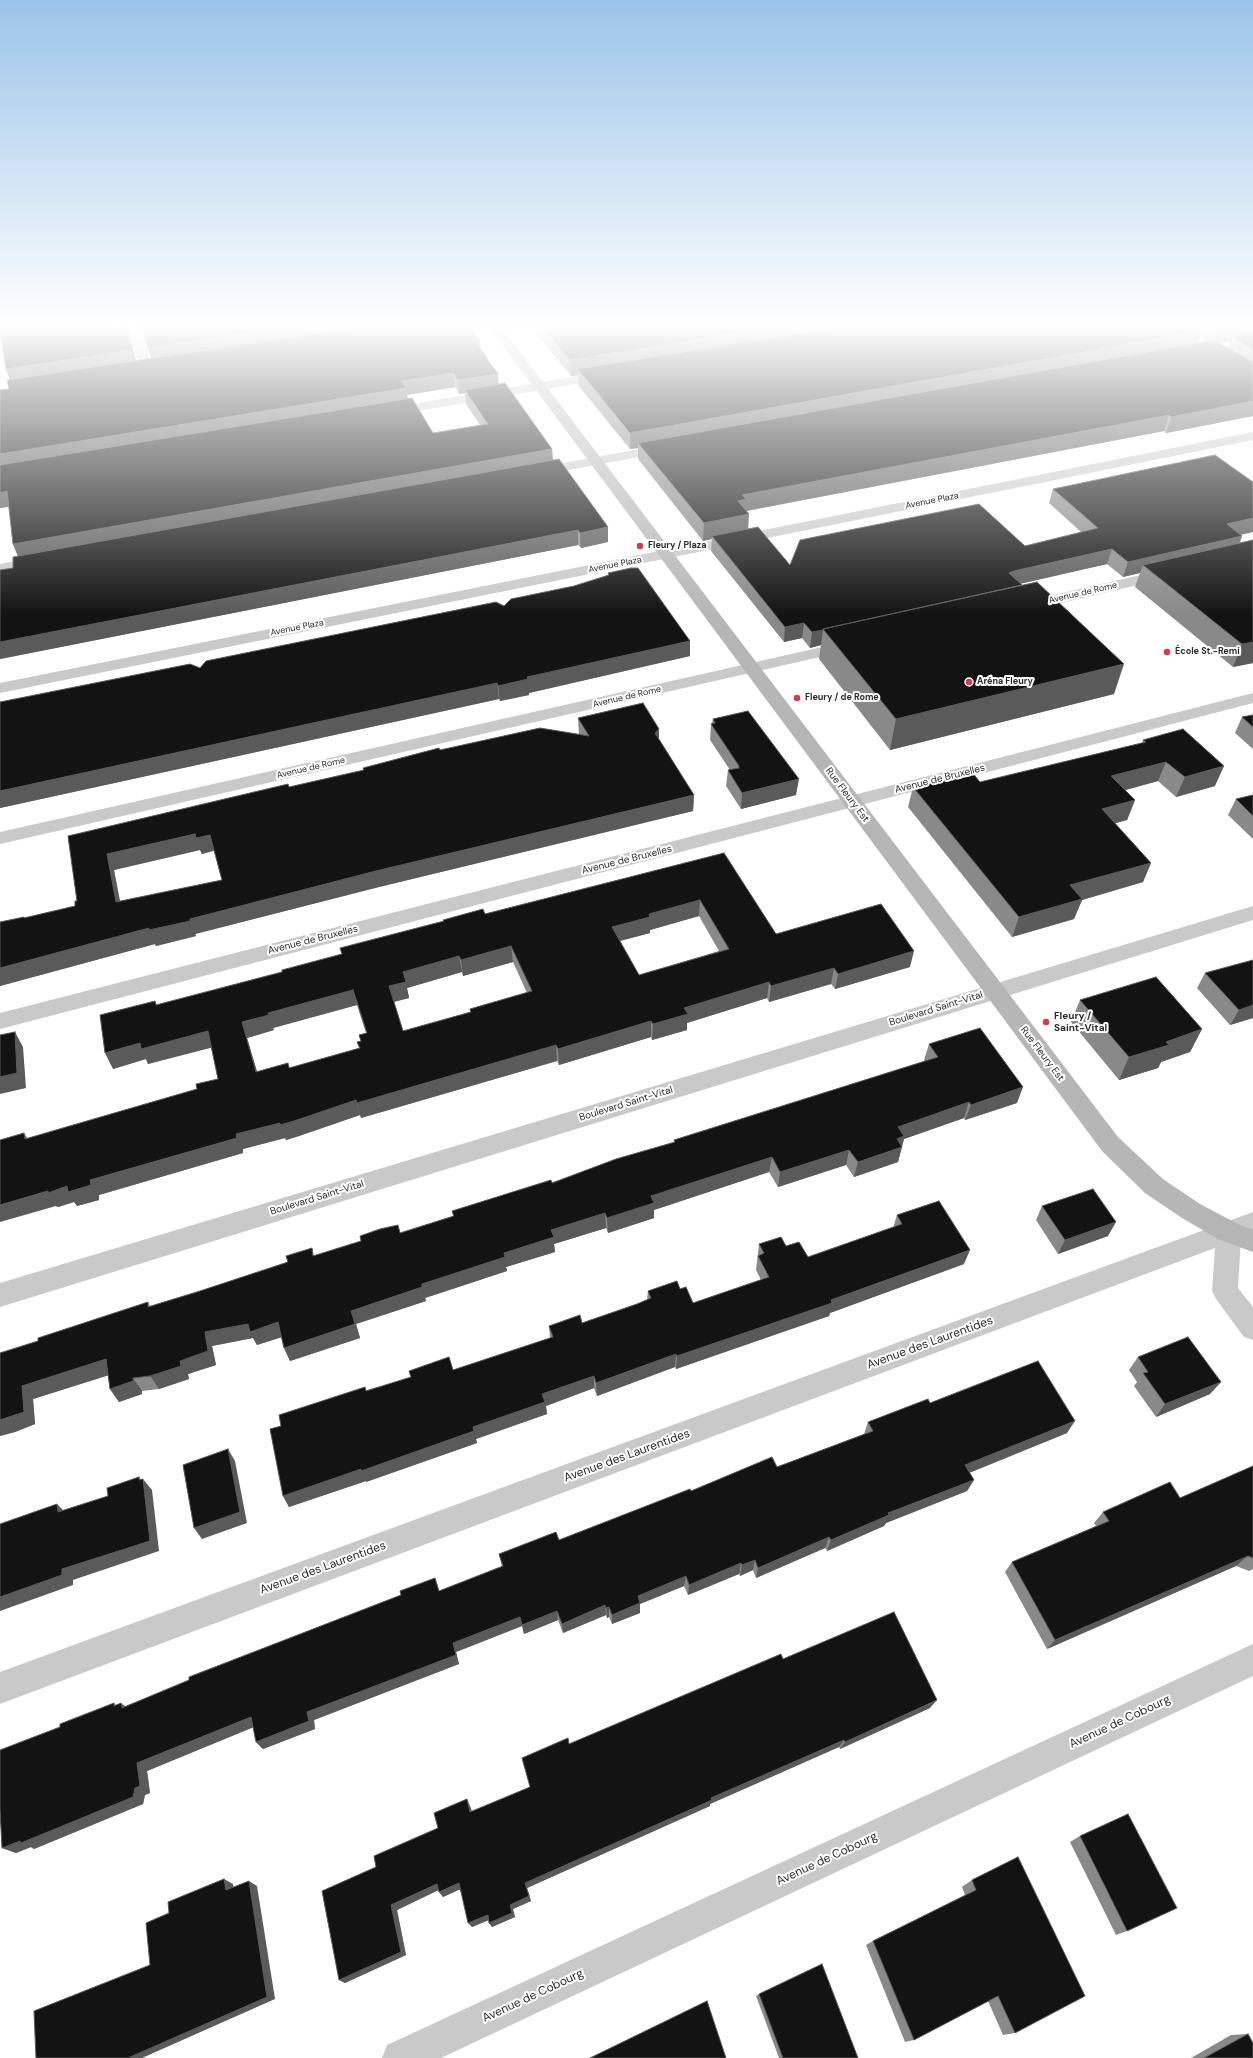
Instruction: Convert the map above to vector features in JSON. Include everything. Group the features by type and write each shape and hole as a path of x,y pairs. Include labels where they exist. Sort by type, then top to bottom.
{"street":[{"name":"Rue Fleury Est","path":"567,423 1091,1121 1131,1165 1154,1186 1172,1198 1245,1232"},
{"name":"Avenue Plaza","path":"0,688 1253,436"},
{"path":"525,474 677,446"},
{"path":"0,569 55,559"},
{"name":"Avenue de Rome","path":"1012,609 1183,570"},
{"name":"Avenue de Rome","path":"0,838 864,642"},
{"name":"Avenue de Bruxelles","path":"0,1021 1253,698"},
{"name":"Boulevard Saint-Vital","path":"0,1295 1253,913"},
{"path":"1245,1232 1225,1291 1253,1328"},
{"name":"Avenue des Laurentides","path":"0,1688 1245,1232"},
{"name":"Avenue de Cobourg","path":"400,2058 1253,1660"}],"building":[{"path":"0,423 190,423 0,454"},
{"path":"258,423 427,423 433,433 488,424 534,423 552,449 13,544 7,491 0,493 0,465"},
{"path":"622,423 686,423 630,433"},
{"path":"750,423 1126,423 742,495 746,499 738,501 749,514 704,523 638,443"},
{"path":"1215,455 1253,482 1253,518 1227,524 1242,536 1128,562 1112,549 1009,573 1022,585 812,632 804,623 785,627 712,536 758,527 790,565 800,540 979,504 1025,546 1098,528 1053,489"},
{"path":"559,459 608,527 580,533 578,530 0,642 0,570 13,568 13,557"},
{"path":"1253,540 1253,642 1242,644 1143,565"},
{"path":"638,568 690,641 527,677 528,679 498,686 497,683 0,791 0,702 190,664 200,668 206,661 496,602 504,606 511,599 574,586 609,575 608,573"},
{"path":"1037,582 1124,664 896,719 823,629"},
{"path":"643,703 659,729 655,733 694,795 376,871 190,919 190,921 149,930 149,928 0,968 0,922 75,906 75,901 77,901 68,836 288,784 289,787 364,770 363,768 439,748 440,750 540,728 589,736 578,718","holes":["195,834 196,838 210,835 222,880 116,902 107,854"]},
{"path":"748,711 799,779 742,793 728,770 739,768 739,766 711,724 715,723 713,719"},
{"path":"1253,715 1253,727 1242,717"},
{"path":"1183,729 1224,766 1185,777 1166,762 1111,776 1135,800 1102,809 1151,863 1070,885 1082,899 1019,917 913,787 971,771 980,782 1146,742 1143,740"},
{"path":"1253,795 1253,816 1236,799"},
{"path":"724,853 776,934 881,904 914,951 838,974 834,968 771,986 769,982 684,1008 688,1014 653,1024 651,1021 558,1049 556,1045 357,1103 356,1100 294,1121 236,1134 237,1138 90,1180 91,1185 68,1192 67,1186 48,1193 48,1191 0,1205 0,1140 24,1133 25,1139 197,1089 196,1084 218,1079 208,1031 141,1049 140,1043 105,1053 100,1015 155,1001 156,1005 282,972 282,970 342,954 340,948 444,921 443,920 483,909 485,914","holes":["700,900 729,949 639,975 612,927 650,917 649,914","511,946 532,991 470,1009 471,1012 403,1031 389,986 406,982 403,972 459,956 461,960","353,990 367,1033 359,1035 361,1041 357,1042 360,1048 289,1068 288,1063 256,1072 242,1022 269,1015 268,1013"]},
{"path":"1253,960 1253,1005 1239,1010 1205,973"},
{"path":"1156,977 1202,1029 1166,1042 1169,1045 1129,1057 1080,1000"},
{"path":"980,1028 1023,1087 971,1105 969,1102 898,1127 904,1136 897,1139 902,1147 858,1162 849,1150 780,1172 772,1157 651,1196 654,1203 607,1218 605,1213 551,1230 554,1237 504,1253 505,1257 422,1284 422,1287 351,1311 355,1324 284,1348 278,1322 250,1332 248,1324 205,1332 208,1351 180,1361 181,1366 150,1376 133,1378 133,1381 110,1389 106,1359 22,1386 24,1412 0,1420 0,1353 38,1341 38,1338 148,1302 148,1307 288,1262 286,1256 312,1248 313,1256 361,1241 360,1236 398,1225 400,1233 454,1216 452,1211 551,1180 552,1183 616,1159 675,1142 674,1140 938,1057 929,1044"},
{"path":"15,1032 17,1073 0,1077 0,1035"},
{"path":"1093,1189 1116,1222 1065,1240 1042,1206"},
{"path":"939,1201 970,1250 831,1300 832,1303 677,1356 676,1354 596,1383 594,1376 542,1394 545,1402 473,1427 474,1431 361,1471 361,1469 283,1496 270,1429 281,1426 279,1415 365,1387 366,1391 411,1377 409,1371 449,1357 453,1370 553,1337 549,1326 580,1315 582,1323 637,1304 651,1298 648,1291 677,1281 680,1289 686,1287 693,1303 769,1277 758,1256 764,1253 759,1244 781,1237 786,1246 799,1242 808,1257 902,1224 897,1215"},
{"path":"1188,1337 1221,1382 1165,1404 1143,1373 1148,1372 1138,1357"},
{"path":"1038,1361 1075,1421 965,1465 974,1480 888,1513 889,1515 831,1540 829,1537 758,1568 755,1560 742,1565 741,1563 689,1585 686,1576 638,1596 640,1603 612,1615 609,1607 606,1608 605,1605 562,1624 557,1611 522,1625 520,1617 453,1643 456,1655 307,1712 309,1721 256,1742 251,1717 137,1763 140,1786 135,1788 133,1797 21,1843 20,1841 2,1848 0,1810 0,1750 60,1727 60,1724 114,1703 114,1706 121,1703 122,1708 189,1680 189,1677 401,1595 400,1591 435,1578 439,1591 503,1566 499,1554 556,1532 559,1540 690,1489 691,1491 772,1457 777,1467 873,1431 868,1422 928,1399 930,1403"},
{"path":"228,1449 240,1512 194,1528 183,1465"},
{"path":"1253,1466 1253,1558 1248,1556 1055,1640 1012,1562 1109,1521 1103,1512 1170,1482 1180,1498"},
{"path":"139,1477 139,1480 143,1479 150,1541 62,1569 62,1575 0,1597 0,1524 57,1504 58,1512 108,1496 107,1488"},
{"path":"894,1612 937,1700 845,1742 844,1740 711,1798 712,1800 525,1883 529,1896 510,1905 512,1913 489,1923 488,1915 468,1923 459,1883 439,1892 437,1884 391,1905 401,1952 339,1980 322,1891 376,1867 374,1856 438,1828 434,1813 467,1799 470,1812 530,1787 522,1758 568,1738 569,1744 781,1654 783,1659"},
{"path":"1128,1814 1177,1908 1127,1931 1080,1836"},
{"path":"1018,1857 1085,1996 1015,2033 998,1996 914,2040 873,1941 976,1890 972,1880"},
{"path":"224,1879 226,1890 249,1881 267,1997 128,2058 36,2058 34,2011 150,1965 146,1923 169,1913 168,1902"},
{"path":"822,1964 858,2058 783,2058 759,1994"},
{"path":"707,2001 726,2058 590,2058"},
{"path":"1248,2034 1253,2043 1253,2058 1204,2058"}],"place":[{"name":"Fleury / Plaza","path":"640,546"},
{"name":"École St.-Remi","path":"1167,652"},
{"name":"Aréna Fleury","path":"969,682"},
{"name":"Fleury / de Rome","path":"797,698"},
{"name":"Fleury / Saint-Vital","path":"1046,1022"}]}
